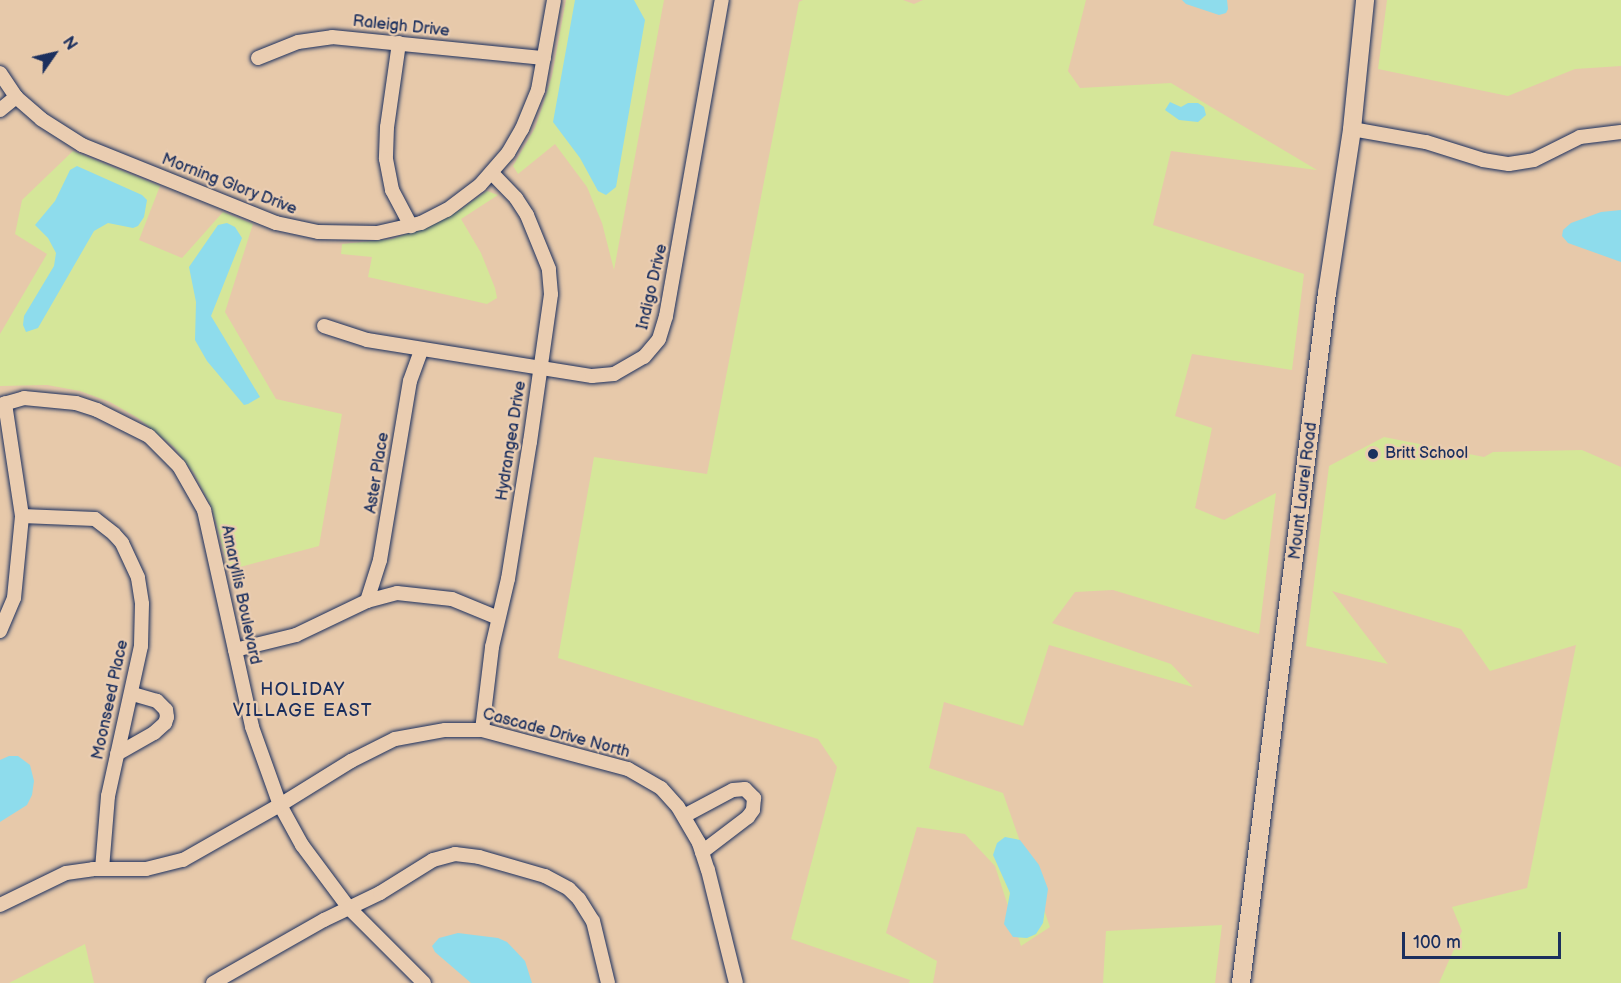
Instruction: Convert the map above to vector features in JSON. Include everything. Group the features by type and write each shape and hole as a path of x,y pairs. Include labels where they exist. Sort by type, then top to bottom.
{"main road":[{"name":"Mount Laurel Road","path":"1242,983 1327,292 1352,129 1365,0"}],"street":[{"name":"Morning Glory Drive","path":"0,73 16,97 41,120 76,142 276,223 304,230 347,234 377,233 411,226 447,210 492,173 508,153 528,117 538,90 554,0"},
{"name":"Indigo Drive","path":"324,326 367,340 592,376 614,374 644,357 658,339 666,316 722,0"},
{"name":"Raleigh Drive","path":"258,58 298,42 320,38 399,43 544,58"},
{"path":"399,43 387,127 386,159 392,190 411,226"},
{"path":"0,110 16,97"},
{"path":"1352,129 1426,142 1483,160 1509,164 1534,160 1580,137 1621,132"},
{"name":"Hydrangea Drive","path":"482,730 498,618 508,579 550,300 549,269 526,215 516,198 492,173"},
{"name":"Aster Place","path":"367,601 380,560 410,381 421,350"},
{"name":"Amaryllis Boulevard","path":"2,403 24,398 76,404 97,410 149,436 179,466 204,510 256,743 280,805 307,852 349,909 424,983"},
{"path":"0,631 14,597 22,516 2,403"},
{"name":"Moonseed Place","path":"22,516 95,519 114,534 129,554 138,578 142,618 140,659 108,796 102,869"},
{"path":"235,650 296,635 367,601 396,593 452,599 498,618"},
{"path":"117,754 154,733 165,723 167,717 166,710 157,701 132,694"},
{"name":"Cascade Drive North","path":"0,905 66,873 102,869 146,869 171,864 194,855 351,760 395,740 445,730 482,730 640,774 661,788 689,813 702,852 736,983"},
{"path":"689,813 739,789 746,789 754,798 753,810 748,817 702,852"},
{"path":"213,983 444,856 466,855 558,881 579,898 598,934 608,983"}],"green space":[{"path":"566,0 664,0 614,270 602,223 587,187 555,144 518,174 513,166 535,128 543,105 552,76"},
{"path":"803,0 903,0 914,4 923,0 1086,0 1068,71 1080,88 1171,83 1317,170 1171,151 1153,225 1304,274 1292,370 1192,354 1175,416 1212,428 1195,508 1224,520 1276,493 1259,634 1113,590 1075,592 1052,623 1171,664 1193,687 1049,645 1023,726 944,702 929,768 1003,793 1050,927 1021,946 995,866 965,834 917,827 886,933 937,961 933,983 909,983 910,980 791,939 837,767 818,739 558,658 594,457 707,474 799,2"},
{"path":"1387,0 1621,0 1621,66 1575,69 1508,96 1378,69"},
{"path":"73,151 160,186 139,240 182,258 223,212 253,224 225,312 276,399 342,414 319,546 229,570 212,508 194,473 174,447 138,418 110,402 80,391 47,385 0,386 0,334 47,254 15,234 22,200"},
{"path":"487,191 498,195 461,219 481,253 495,288 497,298 487,304 368,277 372,257 341,254 342,244 392,239 431,225 461,209"},
{"path":"1384,437 1484,457 1493,452 1582,450 1621,467 1621,983 1439,983 1462,931 1452,907 1527,888 1576,645 1490,671 1461,629 1332,591 1388,664 1306,646 1329,466"},
{"path":"1222,925 1215,983 1103,983 1106,931"},
{"path":"85,944 94,983 9,983"}],"water":[{"path":"575,0 634,0 645,20 616,187 606,195 598,191 580,158 553,122"},
{"path":"1182,0 1227,0 1228,9 1226,13 1219,15 1186,4"},
{"path":"1170,102 1181,107 1188,103 1198,103 1204,107 1206,115 1198,122 1179,120 1165,110"},
{"path":"77,166 142,195 147,200 144,217 138,226 133,228 108,223 94,231 38,328 26,332 23,325 24,316 54,266 56,253 48,238 35,225 55,201 70,170"},
{"path":"1621,210 1621,262 1568,243 1562,236 1563,230 1571,223 1601,212"},
{"path":"227,223 235,227 242,238 211,316 260,397 244,405 207,361 195,340 196,302 189,267 218,225"},
{"path":"9,756 18,756 30,765 34,781 32,795 27,805 0,822 0,760"},
{"path":"1005,837 1020,840 1039,865 1048,889 1043,923 1036,934 1027,938 1013,937 1004,924 1010,893 993,855 997,843"},
{"path":"458,933 498,938 507,942 525,961 532,983 471,983 435,952 432,946 439,938"}],"place":[{"name":"Britt School","path":"1373,454"}],"district":[{"name":"HOLIDAY VILLAGE EAST","path":"303,701"}]}
